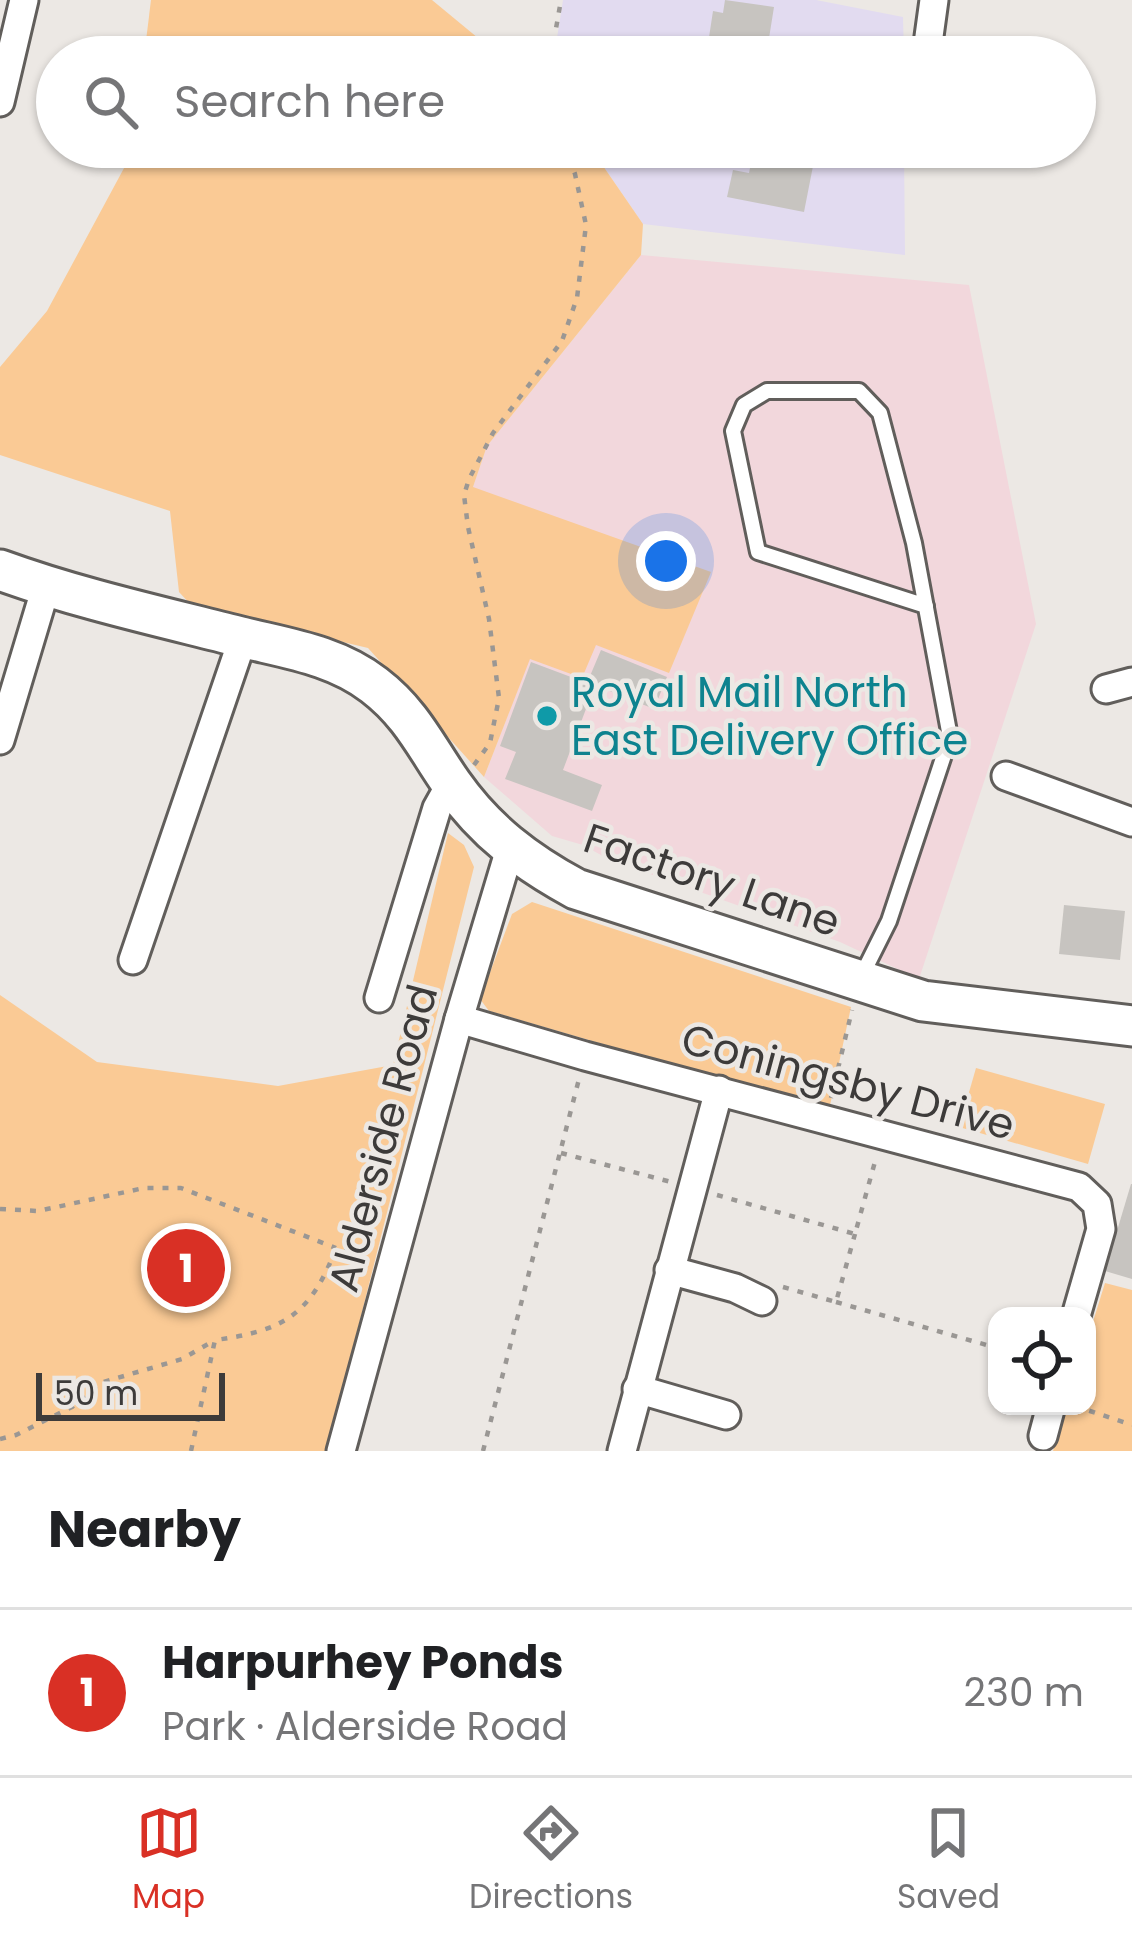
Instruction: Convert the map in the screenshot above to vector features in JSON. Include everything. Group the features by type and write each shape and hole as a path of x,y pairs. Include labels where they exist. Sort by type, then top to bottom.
{"street":[{"path":"0,102 24,0"},
{"path":"929,36 934,0"},
{"name":"Factory Lane","path":"0,570 319,656 371,682 422,735 480,820 510,849 576,889 857,990 1132,1026"},
{"path":"0,740 46,586"},
{"path":"133,960 243,638"},
{"path":"1006,776 1132,822"},
{"path":"379,998 437,808 452,783"},
{"name":"Alderside Road","path":"341,1451 510,849"},
{"name":"Coningsby Drive","path":"459,1019 826,1119 903,1131 1079,1187 1097,1204 1101,1229 1079,1307"},
{"path":"622,1451 719,1090"},
{"path":"669,1270 735,1288 762,1301"},
{"path":"637,1389 726,1414"},
{"path":"1043,1436 1049,1415"}],"lane":[{"path":"857,990 889,921 950,737 926,606 914,543 880,413 859,391 767,391 744,405 733,430 758,552 926,606"}],"path":[{"path":"555,36 561,0"},
{"path":"452,783 490,743 499,698 464,495 493,433 562,341 577,298 586,225 572,168"},
{"path":"826,1119 857,990"},
{"path":"483,1451 585,1056"},
{"path":"836,1302 855,1234 903,1131"},
{"path":"561,1153 855,1234"},
{"path":"0,1209 38,1211 144,1188 181,1188 336,1248 392,1264"},
{"path":"0,1439 72,1407 100,1383 182,1359 215,1340 251,1335 294,1318 328,1270 336,1248"},
{"path":"762,1301 781,1287 988,1345"},
{"path":"191,1451 215,1340"},
{"path":"1096,1413 1132,1425"}],"shaded area":[{"path":"151,0 432,0 476,36 147,36"},
{"path":"563,0 816,0 903,17 903,36 557,36"},
{"path":"124,168 604,168 643,224 641,255 487,446 473,487 711,572 669,673 596,645 582,678 530,659 484,777 368,648 192,606 179,592 170,511 0,455 0,367 47,311"},
{"path":"604,168 904,168 905,255 643,224"},
{"path":"641,255 969,285 1036,624 919,979 840,942 552,836 484,777 530,658 473,487 487,446"},
{"path":"448,833 464,845 474,867 327,1451 0,1451 0,995 97,1062 278,1086 393,1065"},
{"path":"532,902 851,1007 829,1110 489,1011 480,999 512,914"},
{"path":"976,1068 1105,1104 1088,1164 959,1127"},
{"path":"1105,1283 1132,1290 1132,1451 1053,1451 1064,1415 1096,1415 1096,1312"}],"building":[{"path":"725,0 774,7 769,36 709,36 713,11 723,13"},
{"path":"750,168 813,168 804,212 727,197 733,170 749,173"},
{"name":"Royal Mail North East Delivery Office","path":"601,650 667,677 654,709 595,685 563,770 602,785 592,811 505,779 516,752 500,746 531,662 587,683"},
{"path":"1064,905 1125,911 1120,960 1059,954"},
{"path":"1132,1184 1132,1279 1105,1271"}],"place":[{"name":"Royal Mail North East Delivery Office","path":"547,716"},
{"name":"Harpurhey Ponds","path":"186,1268"}]}
